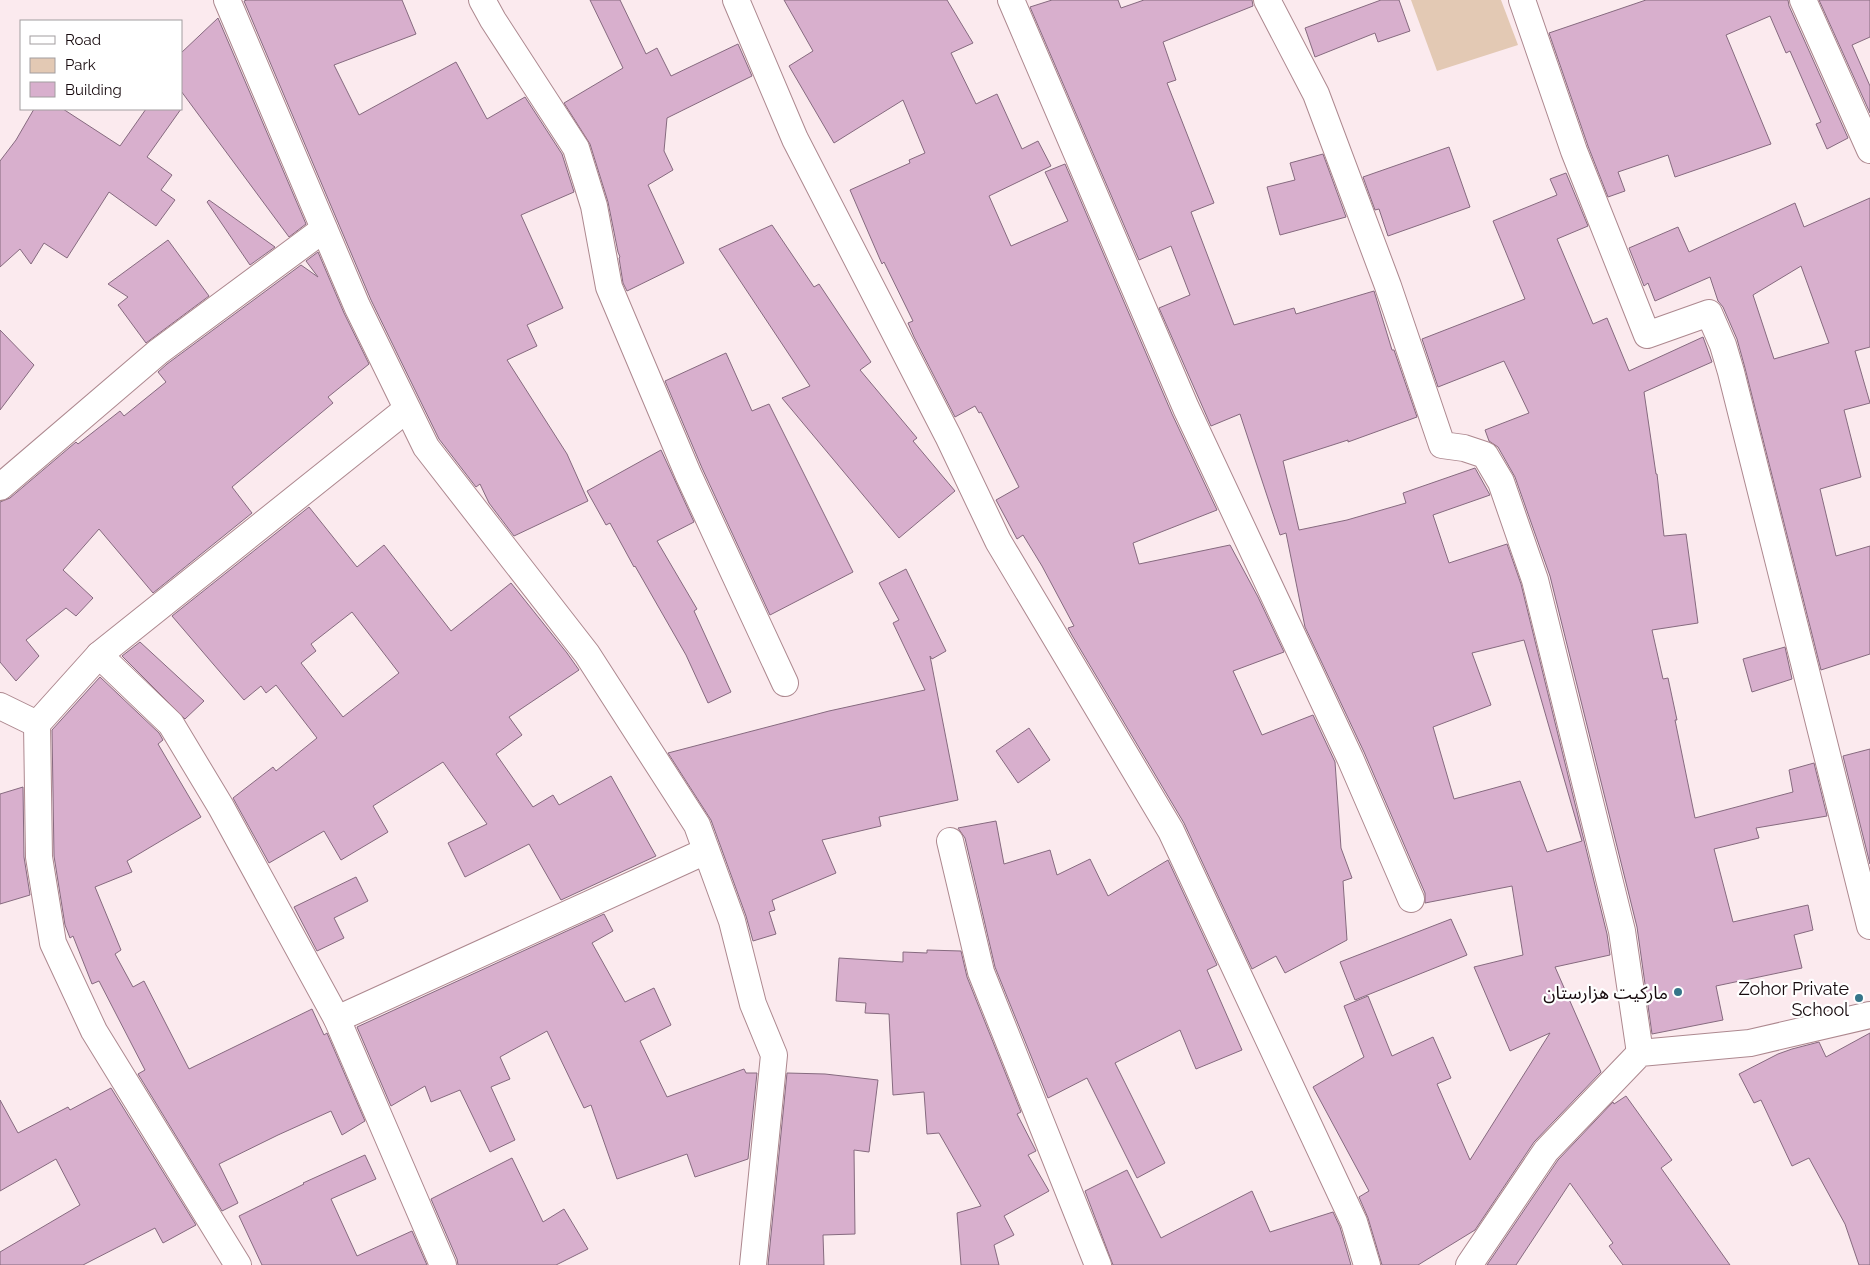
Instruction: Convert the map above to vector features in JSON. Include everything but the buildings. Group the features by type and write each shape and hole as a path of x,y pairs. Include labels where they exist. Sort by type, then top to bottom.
{"street":[{"path":"227,0 357,306 426,447 587,654 697,825 732,921 753,1004 774,1055 753,1265"},
{"path":"482,0 576,148 594,206 609,287 688,474 785,683"},
{"path":"736,0 795,139 943,427 998,541 1171,831 1354,1222 1367,1265"},
{"path":"1011,0 1186,408 1350,758 1411,899"},
{"path":"1267,0 1316,94 1388,286 1442,445 1464,448 1485,455 1501,482 1532,571 1622,931 1640,1053"},
{"path":"1522,0 1574,151 1647,335 1709,313 1722,345 1731,372 1870,926"},
{"path":"1803,0 1870,150"},
{"path":"0,487 158,352 324,229"},
{"path":"238,1265 94,1031 53,943 39,857 37,724 99,655 408,408"},
{"path":"99,655 171,724 222,807 337,1019 442,1265"},
{"path":"0,706 37,724"},
{"path":"950,841 981,972 1098,1265"},
{"path":"337,1019 706,851"},
{"path":"1469,1265 1546,1151 1640,1053 1750,1043 1870,1014"}],"green space":[{"path":"1411,0 1501,0 1518,45 1437,71"}],"place":[{"name":"مارکیت هزارستان","path":"1678,992"},
{"name":"Zohor Private School","path":"1859,998"}]}
